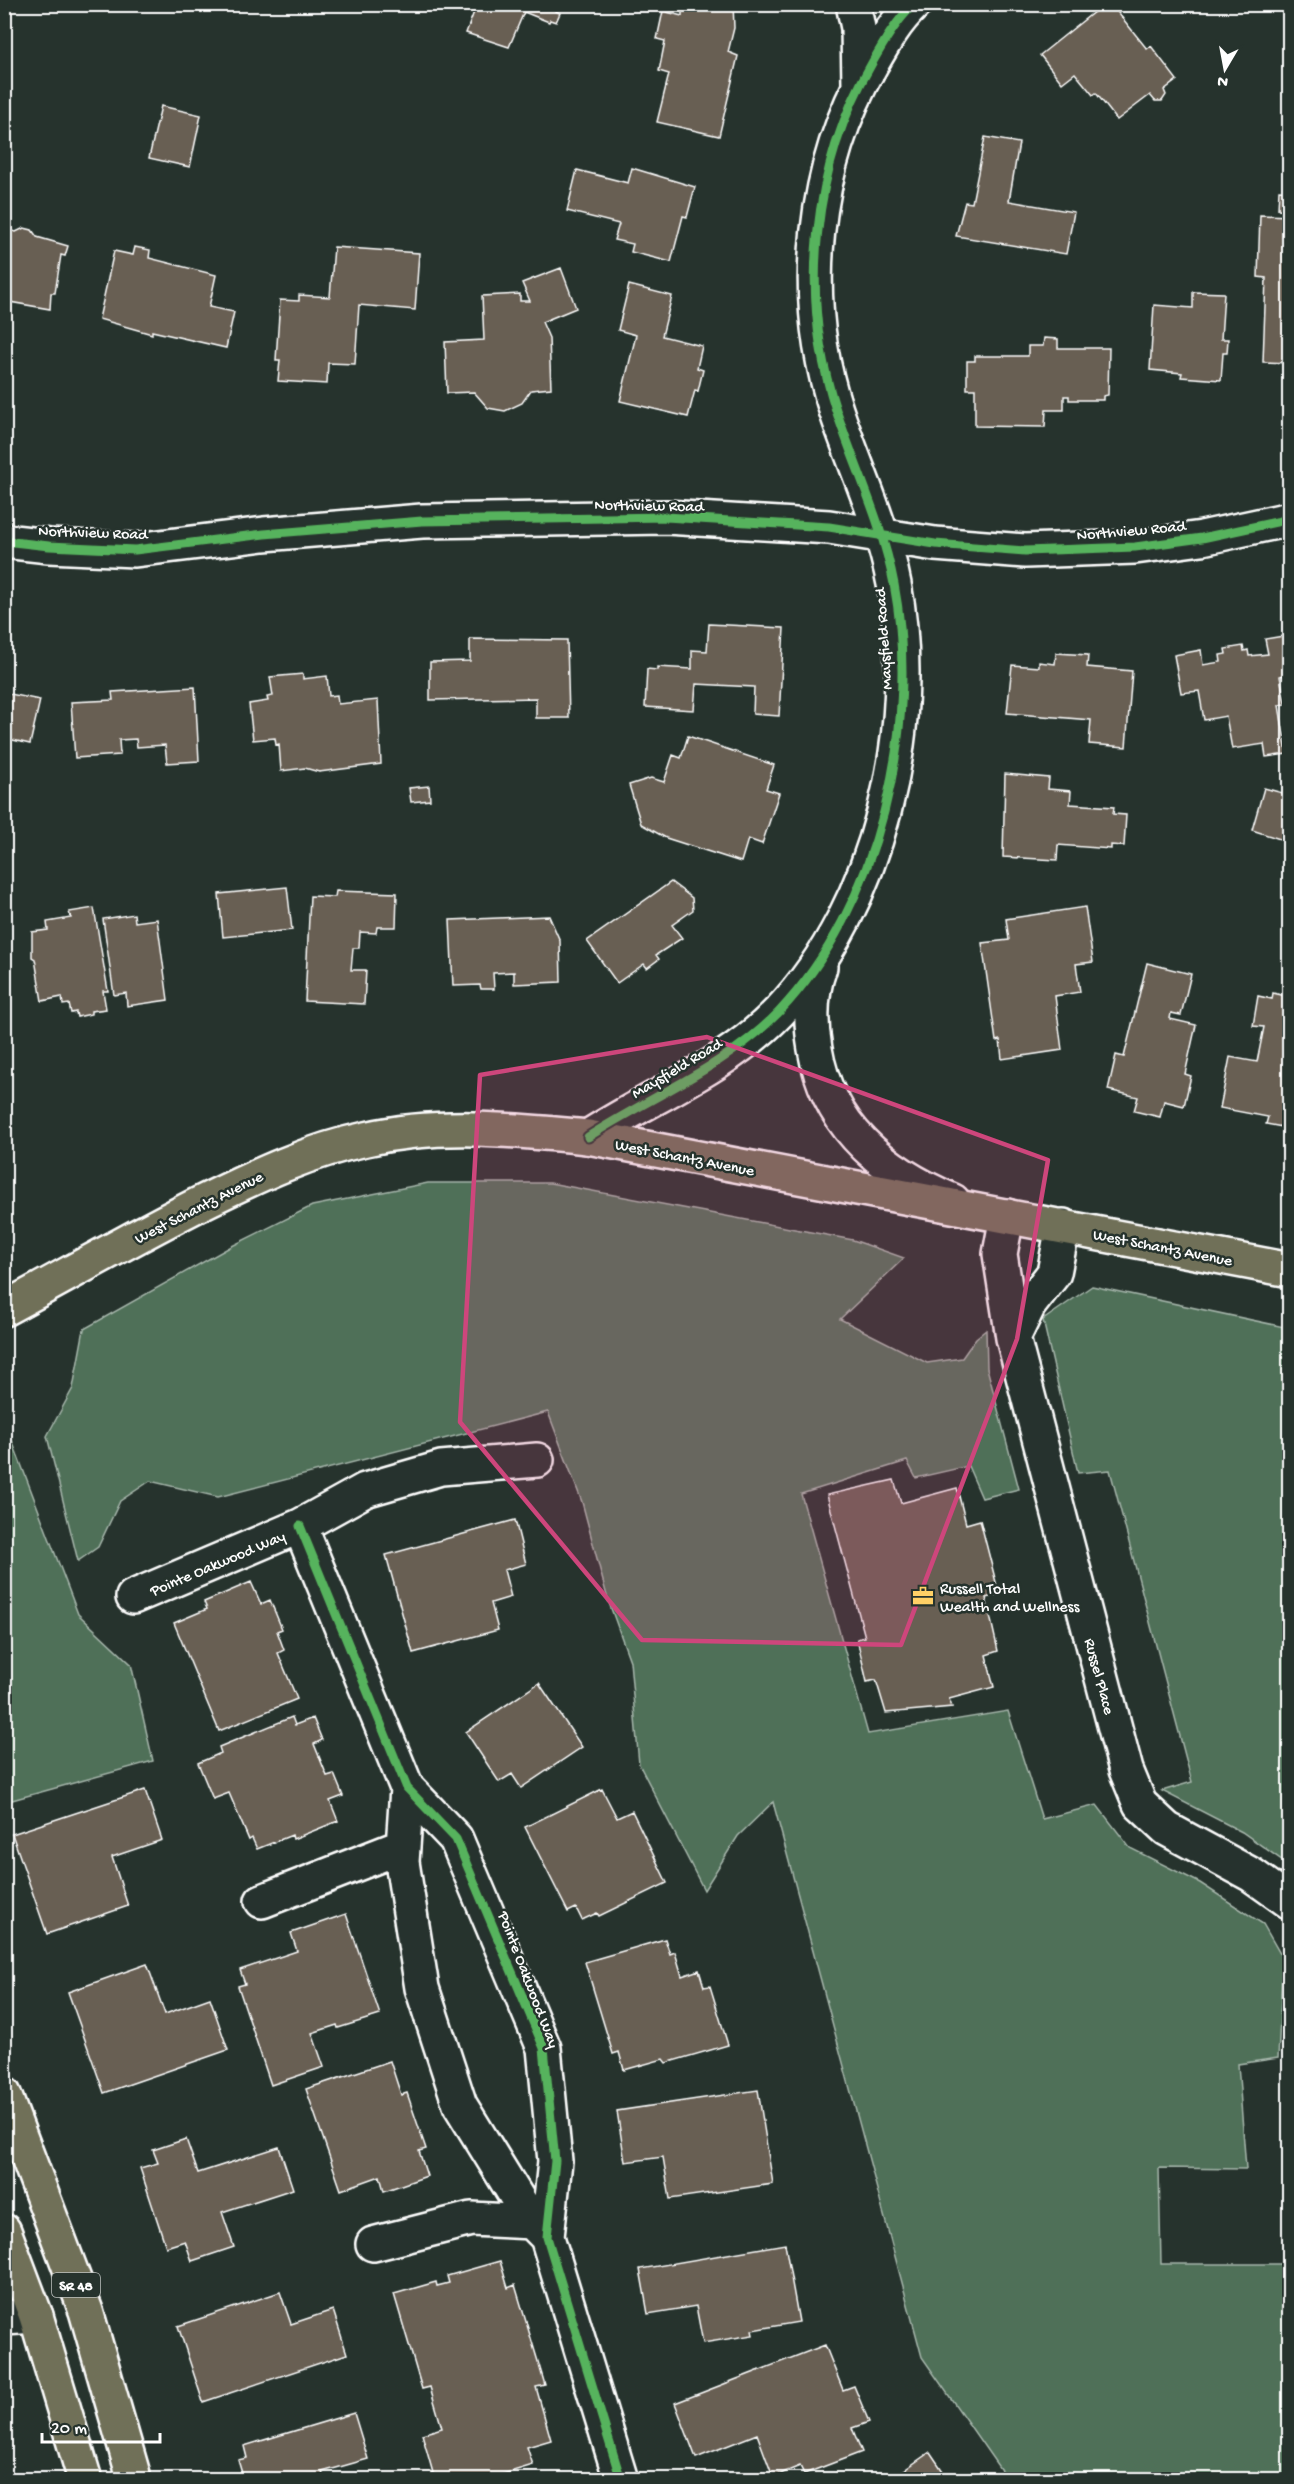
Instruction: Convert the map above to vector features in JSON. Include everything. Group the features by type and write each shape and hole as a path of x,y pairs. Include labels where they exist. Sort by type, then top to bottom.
{"main road":[{"name":"West Schantz Avenue","path":"4,1309 150,1229 256,1176 314,1152 368,1138 453,1128 515,1130 588,1137 1290,1270"},
{"name":"SR 48","path":"4,2094 86,2311 133,2474 132,2480"},
{"name":"SR 48","path":"4,2231 20,2317 85,2480"}],"street":[{"path":"853,4 858,28 859,85"},
{"name":"Maysfield Road","path":"588,1137 743,1043 792,998 825,951 855,897 871,852 894,761 903,687 899,618 884,535 836,409 820,345 814,280 822,203 834,150 859,85 887,38 914,4"},
{"name":"Northview Road","path":"4,541 49,546 141,550 264,534 412,521 536,517 687,518 829,527 935,544 1025,551 1114,548 1202,538 1290,519"},
{"name":"Maysfield Road","path":"825,951 813,993 812,1032 823,1084 841,1119 869,1150 912,1182 992,1213"},
{"name":"Russel Place","path":"992,1213 1013,1338 1126,1770 1140,1804 1167,1829 1252,1875 1290,1902"},
{"path":"1013,1338 1029,1305 1054,1273 1063,1226"},
{"name":"Pointe Oakwood Way","path":"134,1597 300,1526 365,1490 441,1468 537,1460"},
{"name":"Pointe Oakwood Way","path":"300,1526 407,1788 456,1839 544,2048 555,2161 540,2229"},
{"name":"Pointe Oakwood Way","path":"407,1788 402,1862 422,1988 460,2105 540,2229 621,2480"},
{"path":"262,1901 403,1846"},
{"path":"373,2244 471,2219 540,2229"}],"highlighted area":[{"path":"707,1037 1048,1160 1017,1339 901,1645 642,1640 460,1422 480,1075"}],"green space":[{"path":"428,1183 550,1183 853,1240 904,1258 840,1319 927,1363 962,1358 976,1338 986,1330 987,1368 1019,1489 982,1498 968,1466 916,1478 907,1461 801,1494 868,1734 1008,1711 1042,1819 1097,1805 1130,1848 1200,1883 1263,1924 1283,1959 1278,2058 1238,2064 1246,2169 1159,2168 1161,2264 1289,2264 1289,2479 1007,2479 922,2357 773,1802 738,1836 704,1890 639,1764 630,1661 608,1600 582,1502 548,1412 218,1497 150,1481 120,1501 98,1547 78,1561 47,1436 73,1388 84,1329 230,1247 312,1206"},
{"path":"1092,1286 1289,1328 1289,1865 1242,1832 1162,1791 1192,1782 1110,1470 1078,1473 1043,1320"},
{"path":"5,1422 78,1614 131,1664 153,1761 5,1802"}],"building":[{"path":"477,4 564,4 558,5 556,11 560,13 556,22 550,20 549,22 524,12 509,47 466,33"},
{"path":"682,4 733,4 734,28 728,52 738,56 719,136 657,122 669,74 659,71 665,41 657,39 663,11 682,16"},
{"path":"1104,4 1111,4 1147,49 1151,46 1177,80 1164,90 1166,95 1162,101 1155,101 1150,95 1117,120 1096,93 1093,95 1075,73 1062,83 1040,55"},
{"path":"161,106 201,115 190,167 149,158"},
{"path":"985,137 1019,143 1009,201 1074,212 1066,254 956,236 965,202 972,203"},
{"path":"632,168 695,187 687,217 683,216 671,262 631,252 633,244 614,240 619,224 567,211 577,170 628,183"},
{"path":"1279,190 1290,191 1290,210 1278,209"},
{"path":"1260,215 1290,216 1290,363 1263,362 1266,278 1258,277"},
{"path":"24,228 32,230 37,237 68,246 65,256 61,255 55,293 51,293 50,309 4,301 4,229 16,232"},
{"path":"135,247 150,250 149,258 216,275 209,307 234,312 226,348 152,331 152,334 99,319 114,251 133,255"},
{"path":"334,247 419,253 415,310 359,305 355,364 328,363 327,384 278,381 280,360 276,360 280,300 299,301 299,295 330,297"},
{"path":"561,268 576,308 542,322 549,338 551,388 531,390 522,403 505,411 488,408 474,392 447,393 445,342 484,340 482,296 520,294 520,301 530,301 522,283"},
{"path":"629,285 672,296 662,336 702,346 697,368 703,370 688,417 620,401 636,335 618,330"},
{"path":"1193,292 1224,293 1221,339 1228,339 1227,353 1223,353 1221,380 1181,377 1182,373 1150,370 1154,305 1193,308"},
{"path":"1044,338 1058,339 1058,348 1109,348 1108,395 1103,396 1103,400 1069,400 1069,396 1064,396 1064,410 1046,410 1045,427 975,426 975,389 967,389 967,361 975,361 975,356 1028,356 1028,346 1043,346"},
{"path":"709,624 784,628 779,716 753,714 754,687 696,684 694,710 645,707 647,669 657,670 657,667 692,669 692,650 707,651"},
{"path":"1290,635 1290,674 1280,676 1285,704 1279,705 1287,754 1266,757 1264,744 1232,749 1226,716 1204,720 1199,691 1181,693 1174,655 1201,650 1203,665 1221,662 1220,655 1226,654 1225,649 1243,646 1244,651 1248,650 1249,656 1268,654 1265,639"},
{"path":"470,639 567,640 569,718 536,718 536,698 430,700 430,662 470,661"},
{"path":"1056,653 1088,655 1087,667 1132,671 1126,747 1089,744 1091,720 1007,713 1012,665 1039,667 1039,662 1055,664"},
{"path":"303,674 303,679 327,676 329,696 337,695 338,704 378,700 381,764 319,772 305,768 281,771 279,744 276,745 275,738 253,740 249,704 268,701 267,697 273,696 270,677"},
{"path":"4,684 7,684 5,693 40,700 30,744 4,738"},
{"path":"195,687 199,761 167,763 165,745 137,747 136,739 119,740 120,755 75,758 71,702 113,700 112,692"},
{"path":"688,736 774,765 766,789 779,793 762,844 748,839 741,862 666,838 641,824 629,785 651,778 664,782 673,755 681,758"},
{"path":"1005,774 1049,778 1048,789 1071,791 1070,804 1114,807 1113,814 1126,815 1124,846 1111,845 1111,849 1058,845 1057,860 1003,857"},
{"path":"429,786 430,800 411,802 409,788"},
{"path":"1264,788 1290,795 1290,830 1286,841 1252,830"},
{"path":"671,882 692,898 693,910 672,925 682,938 656,955 659,959 647,968 644,964 617,983 587,941"},
{"path":"287,887 292,930 223,937 219,894"},
{"path":"336,891 397,893 396,927 377,927 376,933 360,932 359,948 353,948 351,970 366,970 364,1004 305,1001 310,896 335,897"},
{"path":"1085,907 1093,962 1076,964 1080,992 1055,996 1062,1050 1002,1059 1000,1040 996,1041 982,943 1009,940 1006,919"},
{"path":"94,908 108,991 103,991 106,1009 91,1011 91,1014 77,1017 76,1012 71,1013 69,1004 63,1005 62,997 42,1001 35,959 32,957 32,932 48,930 47,922 71,918 69,912"},
{"path":"134,914 135,922 157,919 168,1000 127,1006 126,993 114,995 103,919"},
{"path":"549,916 560,941 561,982 514,984 514,972 493,973 494,989 481,989 480,985 453,986 450,920"},
{"path":"1147,963 1191,974 1181,1015 1171,1013 1170,1019 1196,1025 1185,1074 1191,1076 1184,1106 1164,1101 1160,1117 1134,1111 1138,1097 1108,1090 1116,1055 1124,1057"},
{"path":"1273,993 1290,997 1288,1128 1266,1124 1268,1117 1220,1108 1230,1057 1257,1062 1264,1027 1253,1026 1258,996 1272,999"},
{"name":"Russell Total Wealth and Wellness","path":"894,1480 901,1503 957,1488 966,1524 980,1520 999,1594 986,1598 998,1651 986,1655 994,1687 949,1699 952,1707 886,1713 876,1680 867,1682 857,1639 865,1637 827,1495"},
{"path":"515,1520 526,1564 504,1570 511,1597 491,1603 498,1630 413,1653 386,1555"},
{"path":"251,1582 261,1604 270,1600 282,1629 277,1631 284,1650 278,1653 297,1699 219,1731 174,1623 207,1609 204,1602"},
{"path":"539,1683 582,1747 521,1788 512,1774 499,1782 466,1732"},
{"path":"292,1717 295,1725 313,1718 322,1740 314,1744 327,1776 334,1774 343,1796 330,1801 338,1821 293,1839 292,1835 257,1849 252,1838 249,1840 229,1793 213,1799 198,1763 221,1753 219,1747"},
{"path":"602,1789 617,1818 632,1811 667,1883 599,1916 597,1913 582,1920 576,1908 568,1912 525,1827"},
{"path":"145,1790 162,1840 112,1857 128,1906 47,1934 12,1834"},
{"path":"346,1914 380,2015 338,2028 337,2025 312,2033 324,2067 271,2085 238,1986 245,1984 240,1970 297,1951 291,1933"},
{"path":"665,1939 670,1954 675,1952 682,1976 699,1970 704,1987 710,1986 728,2045 666,2063 663,2059 624,2070 619,2052 613,2054 585,1962"},
{"path":"147,1964 165,2014 210,1998 228,2050 104,2093 68,1992"},
{"path":"390,2061 401,2095 407,2093 426,2149 419,2151 427,2176 384,2191 380,2176 341,2190 306,2089"},
{"path":"758,2090 773,2184 670,2199 663,2157 625,2162 617,2111"},
{"path":"186,2139 198,2173 279,2147 293,2189 222,2212 234,2247 192,2261 185,2241 166,2247 140,2168 158,2163 153,2150"},
{"path":"785,2244 799,2322 752,2330 753,2335 703,2343 696,2306 648,2314 640,2269"},
{"path":"500,2261 508,2288 515,2285 545,2385 536,2387 551,2440 527,2447 533,2465 484,2480 478,2480 477,2477 468,2480 435,2480 422,2434 442,2428 430,2387 422,2389 394,2294 436,2282 437,2286 449,2283 447,2276"},
{"path":"280,2292 291,2324 333,2310 347,2354 203,2402 178,2326"},
{"path":"825,2345 843,2390 854,2386 869,2422 852,2428 862,2452 804,2474 800,2466 773,2477 757,2434 696,2458 675,2403"},
{"path":"354,2413 368,2459 322,2472 325,2480 244,2480 238,2460 247,2458 244,2446"},
{"path":"930,2452 949,2480 890,2480"}],"cycle path":[{"path":"588,1137 712,1065 736,1049 779,1012 814,969 843,921 866,868 884,812 896,754 901,696 901,639 894,584 883,539 836,410 824,367 815,278 824,188 836,145 852,103 872,63 896,25 914,4"},
{"path":"4,541 49,546 135,550 264,534 422,521 666,517 829,527 935,544 1025,551 1135,547 1202,538 1290,519"},
{"path":"300,1526 407,1788 456,1839 544,2048 555,2161 547,2237 621,2480"}],"place":[{"name":"Russell Total Wealth and Wellness","path":"923,1596"}]}
